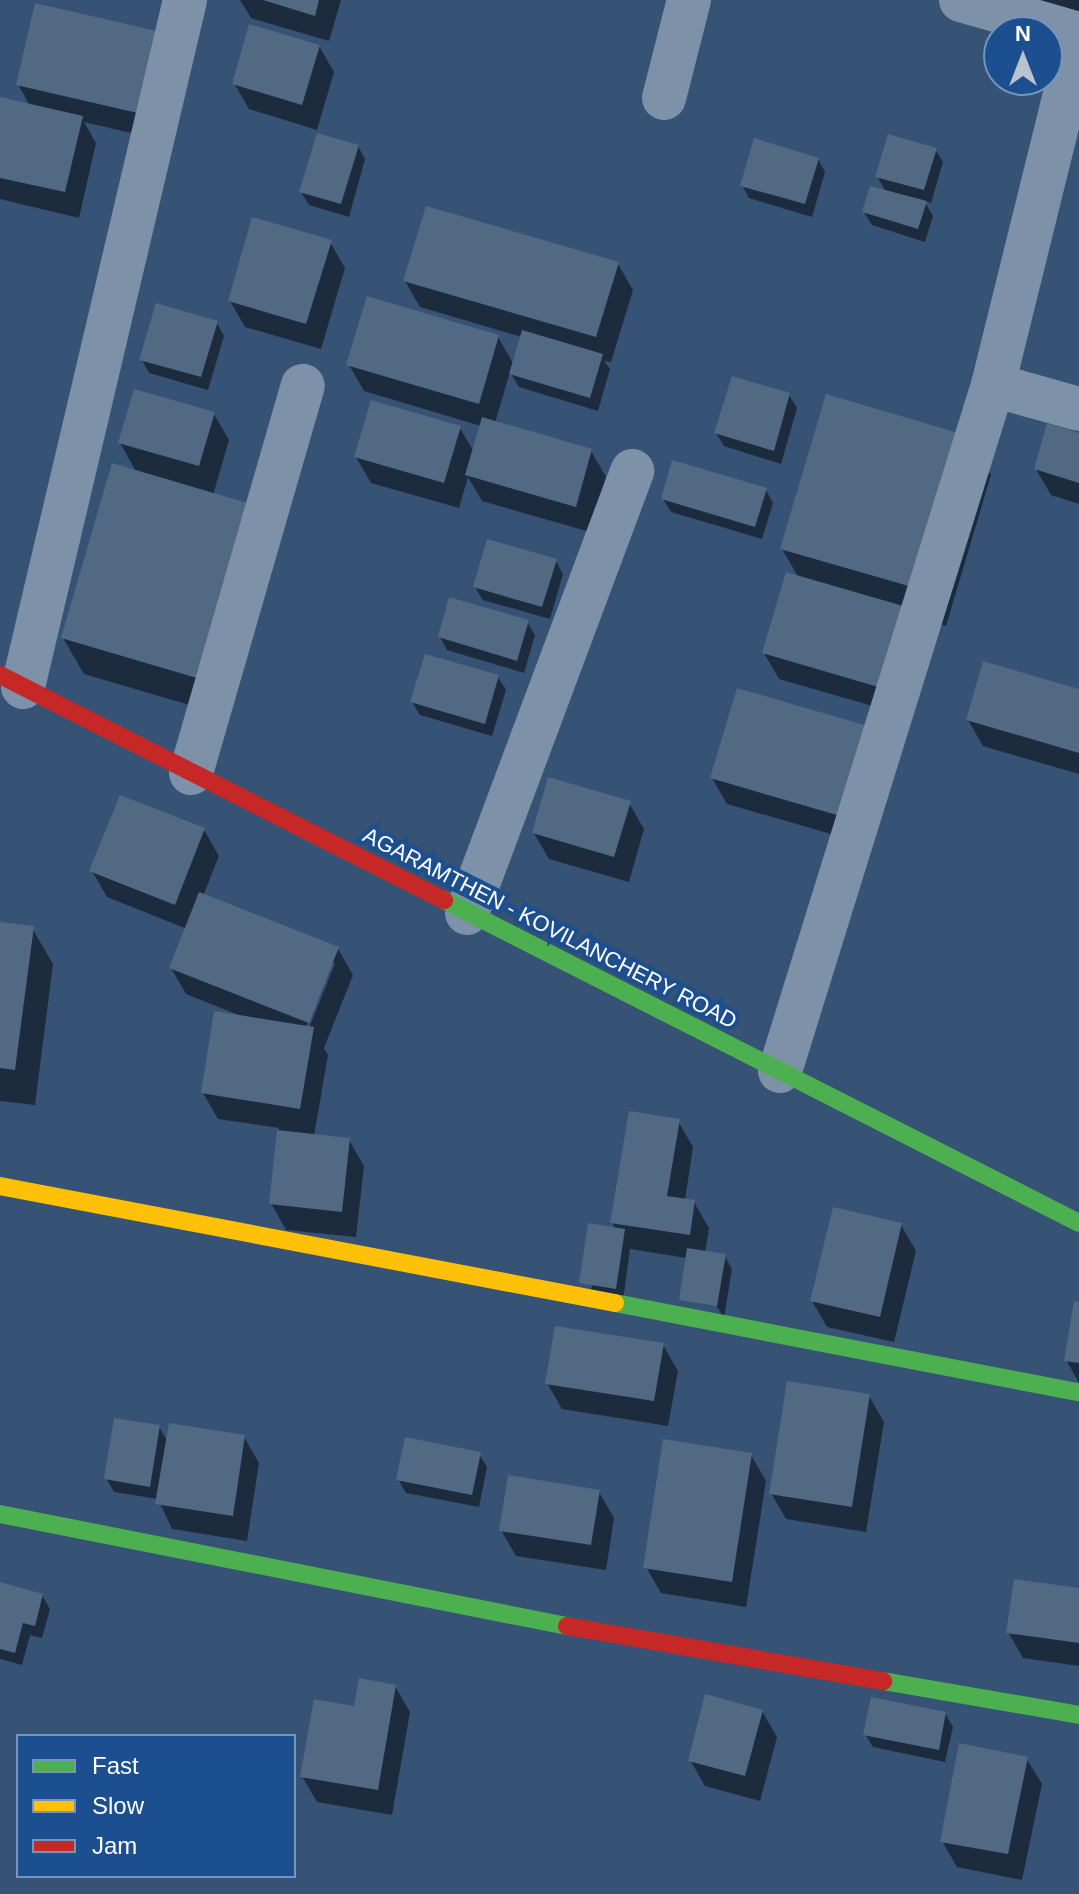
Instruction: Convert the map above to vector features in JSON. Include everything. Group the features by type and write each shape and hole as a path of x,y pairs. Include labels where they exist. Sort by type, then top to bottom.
{"street":[{"path":"11,681 185,0"},
{"path":"664,98 689,0"},
{"path":"780,1071 993,385 1079,36 961,0"},
{"path":"993,385 1079,409"},
{"path":"191,773 303,386"},
{"path":"467,913 632,471"},
{"name":"AGARAMTHEN - KOVILANCHERY ROAD","path":"11,681 1079,1223"},
{"path":"0,1186 1079,1392"},
{"path":"0,1514 579,1628 1079,1715"}],"building":[{"path":"263,0 319,0 315,16"},
{"path":"35,3 161,32 142,114 16,85"},
{"path":"249,24 320,45 302,105 232,84"},
{"path":"0,97 83,116 65,192 0,178"},
{"path":"317,133 359,145 341,204 299,192"},
{"path":"888,134 937,148 924,190 875,177"},
{"path":"754,138 819,158 805,204 740,186"},
{"path":"870,186 927,201 918,229 862,212"},
{"path":"426,206 619,262 596,337 403,281"},
{"path":"252,217 332,240 306,324 228,301"},
{"path":"367,296 499,335 479,404 346,365"},
{"path":"156,303 218,321 201,377 139,360"},
{"path":"522,330 603,354 590,398 509,374"},
{"path":"732,376 790,393 774,451 714,433"},
{"path":"134,389 215,412 199,466 118,443"},
{"path":"826,394 972,437 926,591 780,549"},
{"path":"371,400 461,426 444,483 354,457"},
{"path":"482,417 592,449 576,507 465,475"},
{"path":"1047,423 1079,433 1079,483 1034,469"},
{"path":"672,460 767,488 755,527 661,499"},
{"path":"112,463 258,506 207,681 61,638"},
{"path":"487,539 557,559 542,607 473,587"},
{"path":"786,572 917,610 892,691 762,653"},
{"path":"449,597 529,620 517,661 438,637"},
{"path":"425,654 499,675 485,724 410,702"},
{"path":"983,661 1079,689 1079,753 966,720"},
{"path":"737,688 875,728 847,818 710,778"},
{"path":"548,777 631,801 614,857 532,833"},
{"path":"120,795 205,828 175,905 89,871"},
{"path":"199,892 339,947 309,1023 169,968"},
{"path":"0,922 34,926 15,1070 0,1068"},
{"path":"214,1011 314,1027 300,1109 201,1093"},
{"path":"629,1111 680,1119 667,1196 695,1200 690,1235 610,1223"},
{"path":"277,1130 350,1138 342,1212 269,1204"},
{"path":"833,1207 902,1223 880,1317 810,1301"},
{"path":"588,1223 625,1229 616,1289 579,1283"},
{"path":"687,1248 726,1254 717,1306 679,1300"},
{"path":"1074,1301 1079,1302 1079,1363 1064,1361"},
{"path":"555,1326 664,1343 654,1401 545,1384"},
{"path":"787,1381 870,1394 852,1507 769,1494"},
{"path":"114,1418 160,1425 150,1487 104,1479"},
{"path":"169,1423 245,1435 233,1516 155,1504"},
{"path":"405,1437 481,1452 472,1495 396,1480"},
{"path":"663,1439 752,1453 732,1582 643,1568"},
{"path":"508,1475 600,1490 591,1545 499,1531"},
{"path":"1014,1579 1079,1588 1079,1643 1006,1633"},
{"path":"0,1582 43,1594 35,1626 23,1623 15,1653 0,1649"},
{"path":"359,1678 396,1685 378,1790 300,1777 314,1699 354,1706"},
{"path":"705,1694 763,1710 745,1776 688,1761"},
{"path":"871,1697 946,1712 939,1750 863,1735"},
{"path":"959,1743 1028,1757 1008,1854 940,1842"}],"traffic: fast":[{"path":"444,900 1079,1223"},
{"path":"615,1303 1079,1392"},
{"path":"0,1514 567,1626"},
{"path":"883,1681 1079,1715"}],"traffic: slow":[{"path":"0,1186 615,1303"}],"traffic: jam":[{"path":"0,675 444,900"},
{"path":"567,1626 883,1681"}]}
